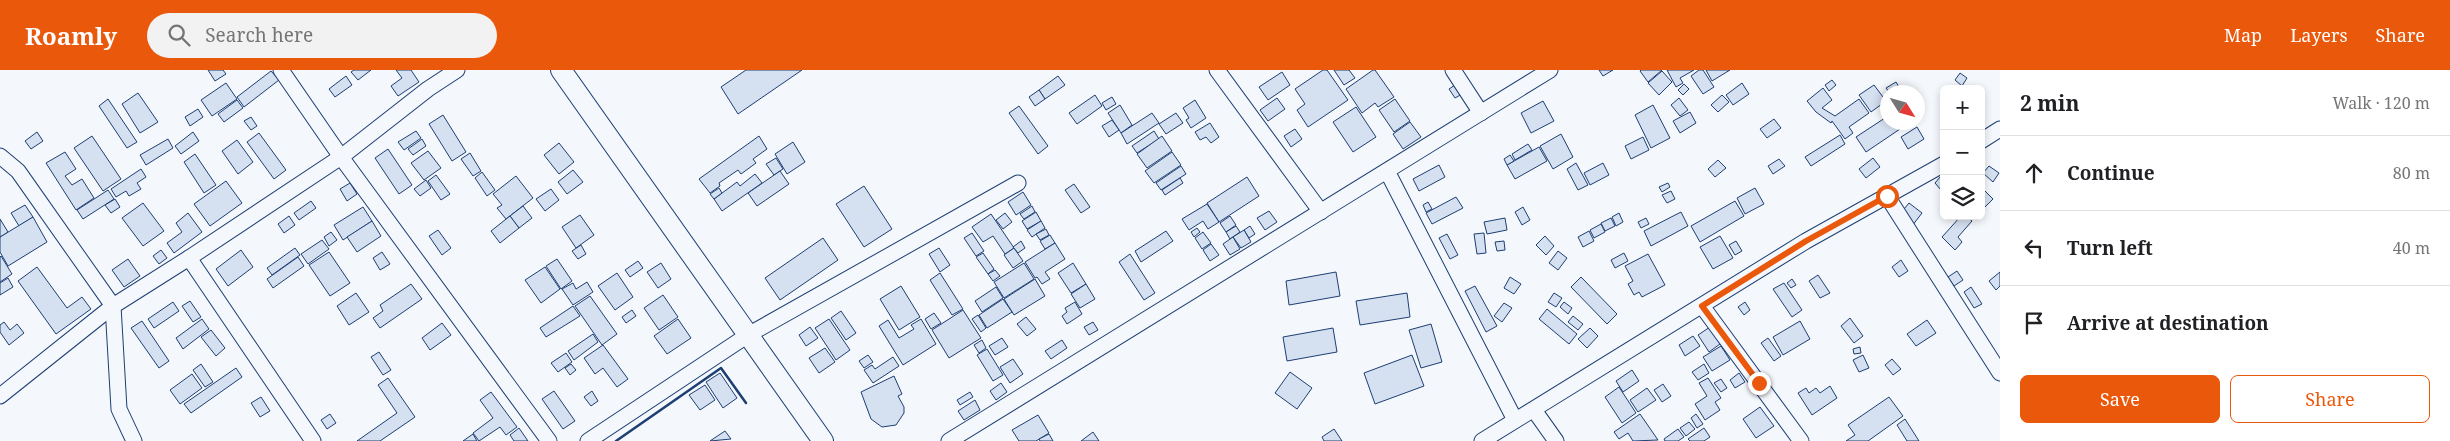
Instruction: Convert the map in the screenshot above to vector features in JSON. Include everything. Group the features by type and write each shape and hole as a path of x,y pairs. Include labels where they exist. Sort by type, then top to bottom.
{"street":[{"path":"281,70 341,157 549,441"},
{"path":"0,396 113,306 341,157 428,89 457,70"},
{"path":"561,70 823,441"},
{"path":"1217,70 1321,212"},
{"path":"1453,70 1481,113"},
{"path":"950,441 1550,70"},
{"path":"1985,138 2000,129"},
{"path":"0,156 18,171 113,306 119,409 134,441"},
{"path":"1482,441 1806,241 1940,166"},
{"path":"1387,171 1515,420"},
{"path":"588,441 748,335 1018,183"},
{"path":"1887,196 2000,373"},
{"path":"189,258 313,441"},
{"path":"1702,306 1801,441"},
{"path":"1534,410 1556,441"}],"building":[{"path":"208,70 223,70 226,74 215,81"},
{"path":"354,70 371,70 358,80 351,72"},
{"path":"396,70 411,70 419,82 398,96 391,86 402,78"},
{"path":"746,70 802,70 738,114 721,87"},
{"path":"1323,70 1327,70 1348,100 1308,127 1297,110 1305,104 1295,89"},
{"path":"1334,70 1349,70 1355,78 1344,85"},
{"path":"1375,70 1394,97 1378,107 1375,103 1362,113 1346,89"},
{"path":"1599,70 1613,70 1603,76"},
{"path":"1641,70 1662,70 1648,82"},
{"path":"1667,70 1694,70 1680,78 1683,83 1676,87"},
{"path":"1699,70 1703,70 1714,87 1703,94 1691,76"},
{"path":"1706,70 1730,70 1712,81"},
{"path":"271,71 279,80 244,107 237,97"},
{"path":"1662,71 1672,82 1659,95 1648,83"},
{"path":"1282,72 1290,85 1268,100 1259,87"},
{"path":"1960,73 1967,78 1963,85 1955,80"},
{"path":"346,76 352,85 335,97 329,89"},
{"path":"1058,76 1065,85 1045,99 1039,90"},
{"path":"1832,80 1836,85 1829,91 1825,85"},
{"path":"226,83 237,99 212,116 201,100"},
{"path":"1458,83 1464,93 1455,98 1449,89"},
{"path":"1742,83 1749,94 1733,105 1726,95"},
{"path":"1684,84 1689,89 1683,95 1678,90"},
{"path":"1874,85 1880,93 1880,105 1871,112 1859,95"},
{"path":"1823,88 1832,100 1822,108 1835,116 1859,99 1869,113 1849,127 1853,133 1845,139 1832,121 1831,123 1816,112 1807,101"},
{"path":"1039,90 1045,99 1035,106 1029,97"},
{"path":"138,93 158,122 140,133 122,104"},
{"path":"1095,95 1102,106 1077,124 1069,113"},
{"path":"1722,95 1729,102 1718,112 1711,105"},
{"path":"1112,97 1116,104 1106,110 1102,103"},
{"path":"1277,98 1285,109 1268,121 1260,110"},
{"path":"1679,98 1688,110 1680,116 1671,105"},
{"path":"108,99 137,142 127,148 99,106"},
{"path":"1395,99 1410,121 1394,132 1379,110"},
{"path":"237,100 243,108 224,122 218,114"},
{"path":"1195,100 1206,118 1191,128 1186,120 1189,118 1183,108"},
{"path":"1543,101 1554,121 1531,133 1521,113"},
{"path":"1120,105 1132,125 1121,133 1108,113"},
{"path":"1653,105 1670,138 1651,148 1635,115"},
{"path":"1019,106 1048,146 1038,154 1009,113"},
{"path":"1356,107 1376,137 1353,152 1333,122"},
{"path":"198,109 203,117 190,126 185,117"},
{"path":"1690,112 1696,123 1680,133 1673,121"},
{"path":"1152,113 1159,123 1127,144 1121,133"},
{"path":"1176,113 1183,123 1166,134 1159,124"},
{"path":"443,115 466,152 452,161 429,124"},
{"path":"251,117 257,126 251,130 244,121"},
{"path":"1774,119 1781,128 1767,138 1760,129"},
{"path":"1112,120 1119,130 1109,137 1102,126"},
{"path":"1880,121 1880,130 1899,130 1866,152 1856,137"},
{"path":"1410,122 1421,137 1403,149 1393,134"},
{"path":"1210,123 1219,137 1211,143 1206,137 1200,140 1195,132"},
{"path":"1295,129 1302,139 1291,147 1284,136"},
{"path":"1912,130 1919,130 1924,139 1908,149 1901,137"},
{"path":"416,131 421,138 404,150 398,142"},
{"path":"1154,131 1159,139 1137,153 1132,146"},
{"path":"37,132 43,141 31,149 25,141"},
{"path":"193,132 199,141 181,154 175,146"},
{"path":"259,133 286,170 274,179 247,142"},
{"path":"1561,134 1573,157 1553,169 1540,146"},
{"path":"1840,135 1845,144 1811,166 1805,157"},
{"path":"92,136 121,179 103,191 74,148"},
{"path":"759,136 767,149 753,159 756,163 741,174 738,170 719,183 720,186 710,193 699,179"},
{"path":"1162,136 1172,151 1147,168 1137,154"},
{"path":"1643,137 1649,150 1631,159 1625,146"},
{"path":"168,139 173,148 146,165 140,155"},
{"path":"422,139 426,146 413,155 408,149"},
{"path":"237,140 253,162 238,174 222,151"},
{"path":"793,142 805,162 787,174 775,154"},
{"path":"559,143 574,162 559,174 544,155"},
{"path":"1528,144 1532,150 1515,160 1512,154"},
{"path":"1539,147 1547,161 1515,179 1507,165"},
{"path":"388,149 412,185 399,194 375,158"},
{"path":"428,151 441,168 424,180 411,163"},
{"path":"65,152 76,169 65,176 72,185 82,179 94,198 76,210 46,163"},
{"path":"1172,152 1181,165 1154,183 1145,171"},
{"path":"470,153 481,171 473,176 461,159"},
{"path":"195,154 216,185 204,193 184,162"},
{"path":"1510,155 1514,161 1507,165 1504,159"},
{"path":"776,158 783,169 774,175 766,164"},
{"path":"1873,158 1880,167 1866,178 1859,169"},
{"path":"1779,159 1785,166 1773,174 1768,166"},
{"path":"1718,160 1726,168 1715,177 1708,169"},
{"path":"1576,163 1588,185 1578,190 1567,169"},
{"path":"1603,163 1609,175 1590,185 1584,173"},
{"path":"1439,165 1445,177 1419,191 1413,179"},
{"path":"1181,166 1186,174 1161,190 1156,183"},
{"path":"1989,166 1999,173 1993,182 1985,175 1985,171"},
{"path":"141,169 146,177 137,183 141,189 129,196 126,191 116,197 111,189"},
{"path":"573,170 583,182 567,194 558,182"},
{"path":"780,171 789,184 757,206 748,193"},
{"path":"482,172 495,190 487,196 475,178"},
{"path":"755,174 762,183 722,211 714,199 737,182 740,186"},
{"path":"436,175 450,194 441,200 428,181"},
{"path":"516,176 533,198 506,219 497,208 502,205 493,194"},
{"path":"1247,177 1259,196 1219,222 1207,203"},
{"path":"1940,177 1940,189 1935,183"},
{"path":"1180,178 1183,183 1165,195 1162,190"},
{"path":"426,180 431,188 420,196 414,189"},
{"path":"226,181 242,203 210,226 194,204"},
{"path":"350,183 357,194 347,201 340,189"},
{"path":"1668,183 1670,187 1662,192 1659,187"},
{"path":"1074,184 1090,207 1081,213 1065,190"},
{"path":"864,186 892,229 864,247 836,204"},
{"path":"719,188 722,193 714,199 710,194"},
{"path":"1755,188 1764,204 1745,214 1737,198"},
{"path":"551,189 559,200 545,211 536,199"},
{"path":"108,190 114,199 83,219 77,210"},
{"path":"1671,191 1675,199 1667,203 1662,195"},
{"path":"1985,191 1993,199 1985,207"},
{"path":"1023,192 1031,205 1016,215 1008,202"},
{"path":"1456,197 1463,208 1432,224 1426,213"},
{"path":"115,199 120,207 111,213 105,205"},
{"path":"311,201 316,208 299,220 294,213"},
{"path":"1735,201 1744,216 1700,242 1691,226"},
{"path":"1428,202 1432,209 1426,212 1423,205"},
{"path":"143,203 164,231 143,246 122,218"},
{"path":"1909,203 1922,213 1912,226 1899,215"},
{"path":"1207,204 1219,222 1208,229 1203,221 1189,230 1182,219"},
{"path":"25,205 33,217 19,226 11,213"},
{"path":"523,206 532,218 519,228 510,216"},
{"path":"1032,206 1035,212 1024,219 1020,214"},
{"path":"363,207 372,221 343,240 334,225"},
{"path":"1523,207 1530,220 1522,225 1515,212"},
{"path":"1269,211 1277,222 1265,230 1257,218"},
{"path":"1036,212 1041,221 1027,229 1022,221"},
{"path":"1681,212 1688,226 1651,246 1644,231"},
{"path":"188,213 202,232 174,253 167,243 182,232 176,223"},
{"path":"1005,213 1012,222 1003,229 996,220"},
{"path":"1619,213 1623,222 1616,226 1612,217"},
{"path":"991,214 1014,248 1005,254 993,236 983,242 972,227"},
{"path":"580,215 594,235 576,248 562,227"},
{"path":"289,216 295,225 284,233 278,224"},
{"path":"510,216 519,228 500,243 491,231"},
{"path":"1230,216 1236,225 1226,232 1220,223"},
{"path":"33,217 47,242 8,266 0,252 0,237"},
{"path":"1505,218 1507,230 1487,234 1484,222"},
{"path":"1611,218 1615,226 1605,231 1601,223"},
{"path":"1646,218 1649,224 1641,228 1638,222"},
{"path":"0,219 8,232 0,237"},
{"path":"1957,220 1972,221 1958,237 1962,242 1955,250 1942,237"},
{"path":"372,221 381,236 357,252 347,237"},
{"path":"1041,221 1045,228 1032,237 1027,230"},
{"path":"1601,224 1605,232 1594,238 1590,230"},
{"path":"1236,226 1240,232 1230,239 1226,232"},
{"path":"1250,226 1255,234 1249,238 1244,230"},
{"path":"1197,228 1200,232 1194,237 1191,232"},
{"path":"1046,229 1049,235 1040,240 1036,234"},
{"path":"438,230 451,248 442,255 429,236"},
{"path":"1244,230 1251,242 1241,248 1233,237"},
{"path":"1166,231 1173,241 1141,262 1135,251"},
{"path":"1589,231 1594,241 1583,247 1578,237"},
{"path":"331,232 337,240 329,246 324,237"},
{"path":"1203,232 1211,243 1202,249 1195,238"},
{"path":"972,233 984,251 976,256 964,238"},
{"path":"1484,233 1486,253 1477,254 1474,234"},
{"path":"1447,234 1458,255 1450,259 1439,238"},
{"path":"1050,235 1055,243 1045,249 1040,241"},
{"path":"1545,236 1554,246 1546,255 1536,245"},
{"path":"1720,236 1733,258 1713,269 1700,247"},
{"path":"1233,237 1240,249 1230,255 1223,244"},
{"path":"823,238 838,260 780,300 765,278"},
{"path":"322,240 329,249 308,264 301,254"},
{"path":"1021,241 1025,248 1018,253 1013,247"},
{"path":"1504,241 1505,250 1497,251 1495,242"},
{"path":"1736,241 1742,251 1735,255 1729,245"},
{"path":"1055,243 1065,259 1045,272 1050,279 1042,284 1037,277 1035,278 1025,262"},
{"path":"1211,244 1219,255 1210,261 1203,250"},
{"path":"581,245 586,254 578,259 572,251"},
{"path":"295,248 300,255 272,275 267,268"},
{"path":"939,248 950,265 940,272 929,254"},
{"path":"1014,248 1023,261 1013,268 1004,255"},
{"path":"161,250 167,258 159,264 153,256"},
{"path":"241,250 253,267 228,286 216,269"},
{"path":"1558,251 1567,258 1558,270 1549,263"},
{"path":"329,252 350,283 330,296 309,265"},
{"path":"382,252 390,264 380,270 373,258"},
{"path":"983,253 994,269 988,274 976,257"},
{"path":"1624,253 1628,261 1615,268 1611,260"},
{"path":"1130,254 1155,293 1144,300 1119,262"},
{"path":"1648,254 1665,285 1642,297 1639,292 1634,295 1628,284 1633,281 1625,266"},
{"path":"0,257 12,274 0,282"},
{"path":"298,257 304,266 273,288 267,279"},
{"path":"128,259 140,276 124,287 112,270"},
{"path":"557,259 572,281 561,289 546,266"},
{"path":"1901,260 1908,271 1899,277 1892,267"},
{"path":"638,261 643,268 630,277 625,270"},
{"path":"661,263 671,279 658,288 647,272"},
{"path":"1024,263 1034,279 1004,298 994,282"},
{"path":"1073,263 1086,284 1071,293 1058,273"},
{"path":"37,267 67,308 82,297 91,309 56,334 18,281"},
{"path":"545,267 560,289 541,303 525,280"},
{"path":"995,270 1000,276 993,281 988,274"},
{"path":"1957,271 1963,280 1954,286 1948,277"},
{"path":"1336,272 1340,296 1289,305 1286,281"},
{"path":"2000,272 2000,286 1996,290 1989,281"},
{"path":"617,273 633,297 615,310 598,286"},
{"path":"940,273 963,309 952,315 930,280"},
{"path":"1818,275 1830,293 1820,298 1809,281"},
{"path":"1510,277 1521,284 1514,294 1504,288"},
{"path":"1581,277 1617,314 1607,324 1571,287"},
{"path":"8,278 13,287 0,295 0,283"},
{"path":"1035,279 1045,296 1014,315 1004,299"},
{"path":"1792,279 1796,285 1791,288 1787,283"},
{"path":"587,282 593,292 573,305 562,289 573,283 576,289"},
{"path":"1784,283 1802,310 1792,317 1773,289"},
{"path":"411,284 422,299 380,328 373,318 383,311 380,305"},
{"path":"1086,284 1095,299 1080,308 1071,294"},
{"path":"901,286 920,317 899,330 880,299"},
{"path":"1475,286 1497,326 1486,332 1465,291"},
{"path":"996,287 1003,298 982,312 975,301"},
{"path":"1971,287 1982,304 1974,308 1964,292"},
{"path":"356,293 369,312 349,325 337,306"},
{"path":"1407,293 1410,317 1360,325 1356,301"},
{"path":"1554,293 1562,298 1556,307 1548,302"},
{"path":"663,295 678,317 659,330 644,308"},
{"path":"590,296 617,334 602,345 575,306"},
{"path":"1003,299 1012,312 987,328 979,315"},
{"path":"190,301 201,317 193,322 182,306"},
{"path":"173,302 179,311 154,328 148,319"},
{"path":"1075,302 1082,314 1067,324 1062,316 1067,312 1065,308"},
{"path":"1564,302 1572,308 1568,314 1560,307"},
{"path":"1745,302 1750,310 1744,315 1738,307"},
{"path":"1504,303 1512,308 1502,322 1494,316"},
{"path":"573,306 580,316 546,337 540,328"},
{"path":"1547,309 1577,334 1569,344 1539,319"},
{"path":"632,310 636,316 626,323 622,317"},
{"path":"963,310 981,338 949,358 932,330"},
{"path":"841,311 856,333 846,340 831,318"},
{"path":"934,313 941,323 931,329 925,319"},
{"path":"978,315 986,328 981,332 972,319"},
{"path":"1573,316 1583,324 1578,330 1568,322"},
{"path":"1026,317 1036,329 1027,336 1017,324"},
{"path":"1850,318 1863,336 1854,343 1841,326"},
{"path":"202,319 209,329 183,349 176,338"},
{"path":"678,319 691,338 667,354 654,336"},
{"path":"829,319 850,350 836,360 815,328"},
{"path":"921,319 936,344 903,365 879,326 888,320 899,338 914,329 911,325"},
{"path":"1927,320 1936,333 1916,346 1907,334"},
{"path":"142,321 169,361 159,368 131,328"},
{"path":"1800,321 1810,339 1783,355 1773,337"},
{"path":"4,322 10,330 17,324 24,333 9,345 0,332 0,325"},
{"path":"1093,322 1098,330 1089,335 1084,327"},
{"path":"442,323 451,335 430,350 422,338"},
{"path":"1431,324 1442,362 1421,368 1409,330"},
{"path":"810,327 818,338 806,346 799,335"},
{"path":"1710,327 1720,344 1709,352 1698,335"},
{"path":"1333,328 1337,352 1287,361 1283,337"},
{"path":"1590,328 1598,336 1587,348 1578,339"},
{"path":"211,330 225,348 216,356 201,337"},
{"path":"593,334 598,342 574,360 568,351"},
{"path":"1693,336 1700,346 1685,356 1679,345"},
{"path":"1002,338 1008,347 995,355 989,346"},
{"path":"1768,338 1781,356 1774,361 1761,343"},
{"path":"982,340 986,348 979,353 974,345"},
{"path":"1062,340 1067,348 1051,359 1045,351"},
{"path":"603,345 628,379 617,387 603,368 595,374 584,358"},
{"path":"1721,346 1730,360 1712,371 1703,357"},
{"path":"1860,347 1861,353 1854,354 1853,349"},
{"path":"825,348 835,362 819,373 809,358"},
{"path":"987,349 1003,375 993,381 977,355"},
{"path":"379,352 391,370 383,375 371,357"},
{"path":"566,353 572,362 558,372 551,363"},
{"path":"868,355 873,362 864,368 859,361"},
{"path":"1412,355 1424,386 1375,404 1364,373"},
{"path":"1863,355 1869,368 1859,372 1853,360"},
{"path":"893,357 899,366 873,383 864,370 872,365 875,369"},
{"path":"1013,359 1023,374 1010,383 1000,367"},
{"path":"1892,359 1901,369 1893,375 1885,365"},
{"path":"201,364 213,382 205,387 193,370"},
{"path":"571,364 576,370 570,375 565,368"},
{"path":"1704,364 1709,373 1698,380 1692,372"},
{"path":"236,368 242,377 191,413 184,404"},
{"path":"1632,370 1639,381 1623,392 1616,381"},
{"path":"1290,372 1312,388 1297,409 1275,393"},
{"path":"720,373 737,398 723,408 706,382"},
{"path":"1739,373 1745,382 1735,388 1730,380"},
{"path":"192,374 202,388 180,404 170,390"},
{"path":"894,376 902,394 898,396 904,407 904,413 896,425 882,427 871,419 861,392"},
{"path":"388,378 415,417 380,441 357,441 397,413 378,385"},
{"path":"1708,378 1721,398 1715,402 1720,410 1705,420 1695,404 1707,396 1699,383"},
{"path":"1721,379 1727,388 1721,392 1714,383"},
{"path":"1001,383 1007,392 996,400 990,391"},
{"path":"1663,384 1671,396 1662,402 1654,390"},
{"path":"705,385 715,400 700,410 689,395"},
{"path":"1830,386 1837,398 1812,415 1798,393 1806,388 1809,393 1816,388 1820,393"},
{"path":"1619,387 1636,413 1622,423 1605,397"},
{"path":"1647,388 1656,400 1638,412 1630,400"},
{"path":"554,391 575,421 563,429 542,399"},
{"path":"592,391 598,401 591,406 584,397"},
{"path":"491,392 517,427 506,435 500,427 479,441 473,433 493,418 480,400"},
{"path":"970,392 973,397 960,405 957,400"},
{"path":"261,397 270,411 260,417 251,403"},
{"path":"1889,397 1903,416 1868,441 1846,441 1855,435 1848,425"},
{"path":"975,400 980,410 964,420 958,411"},
{"path":"1760,407 1774,426 1756,438 1743,419"},
{"path":"330,414 336,423 327,429 321,420"},
{"path":"1640,414 1658,440 1633,441 1628,433 1619,439 1614,432"},
{"path":"1696,414 1703,424 1697,428 1691,418"},
{"path":"1038,415 1049,433 1036,441 1019,441 1012,430"},
{"path":"1905,419 1919,441 1907,441 1897,425"},
{"path":"1689,422 1695,429 1686,436 1680,428"},
{"path":"519,428 528,441 514,441 510,435"},
{"path":"1704,428 1710,437 1704,441 1690,441 1688,439"},
{"path":"1334,429 1342,441 1324,441 1322,437"},
{"path":"1678,429 1684,437 1678,441 1665,441 1664,439"},
{"path":"725,431 731,439 710,441"},
{"path":"1093,432 1099,441 1081,441"},
{"path":"473,434 477,441 463,441"},
{"path":"1049,434 1053,441 1040,441 1039,439"}],"wall":[{"path":"616,441 721,368 746,403"}],"route":[{"path":"1759,383 1702,306 1806,241 1887,196"}]}
